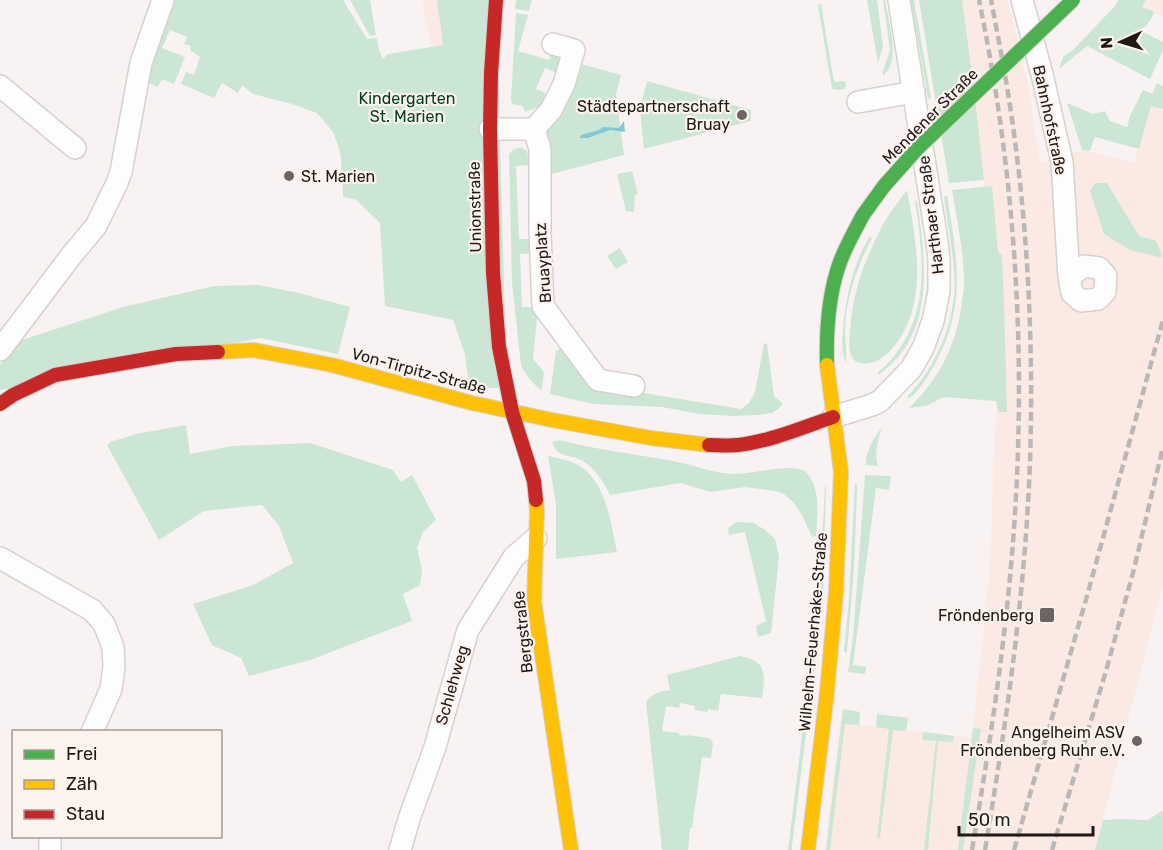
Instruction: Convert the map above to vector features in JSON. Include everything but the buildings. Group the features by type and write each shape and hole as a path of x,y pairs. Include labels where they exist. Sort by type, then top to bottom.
{"main road":[{"name":"Unionstraße","path":"496,0 490,129 493,273 499,347 512,412"},
{"name":"Mendener Straße","path":"833,417 827,369 826,335 830,302 840,262 863,215 884,186 917,149 1073,0"},
{"name":"Von-Tirpitz-Straße","path":"0,404 13,395 55,375 176,354 254,350 332,365 512,412 651,438 707,445 738,445 770,438 833,417"},
{"name":"Bergstraße","path":"512,412 534,481 537,511 534,601 571,850"},
{"name":"Wilhelm-Feuerhake-Straße","path":"808,850 827,692 836,592 841,472 833,417"}],"street":[{"path":"0,350 96,225 117,183 141,63 163,0"},
{"name":"Harthaer Straße","path":"833,417 880,401 911,369 923,348 933,321 939,291 939,259 930,193 899,0"},
{"name":"Bahnhofstraße","path":"1022,0 1062,162 1069,277"},
{"path":"490,129 534,129 550,110 564,84 574,50 553,44"},
{"path":"0,86 75,148"},
{"path":"858,102 914,92"},
{"name":"Bruayplatz","path":"534,129 540,149 541,165 539,211 543,306 598,380 634,386"},
{"name":"Schlehweg","path":"400,850 435,747 468,630 514,557 536,538"},
{"path":"0,558 92,610 104,624 113,647 114,667 111,689 93,730"}],"shaded area":[{"path":"422,0 437,0 443,45 431,46"},
{"path":"962,0 1007,0 1028,82 1040,163 1082,150 1134,163 1151,105 1163,108 1163,584 1095,850 825,850 840,722 972,738 989,577 998,374 970,282 984,180"},
{"path":"1146,0 1163,0 1163,16 1142,7"}],"green space":[{"name":"Kindergarten St. Marien","path":"163,0 343,0 367,39 377,38 383,59 388,54 443,45 437,0 496,0 507,388 469,386 465,354 453,320 385,306 380,223 355,199 343,197 338,145 333,132 317,113 253,94 242,85 238,93 222,83 214,98 181,84 186,72 194,75 200,57 190,50 191,46 184,44 187,37 170,30 162,48 185,57 174,84 162,79 158,87 148,83"},
{"path":"350,0 370,0 376,35 370,36"},
{"path":"516,0 532,0 529,11 515,9"},
{"path":"867,0 877,0 883,47 878,63"},
{"path":"883,0 885,0 891,29 893,51 889,69 883,76 890,50"},
{"path":"911,0 914,0 931,98 928,99"},
{"path":"919,0 962,0 984,180 949,183"},
{"path":"1118,0 1146,0 1142,7 1155,12 1143,32 1163,42 1163,50 1150,79 1087,46 1059,69 1063,57 1073,50"},
{"path":"821,4 833,77 835,82 844,81 846,83 845,89 832,89 818,5"},
{"path":"516,13 528,15 518,51 549,60 552,50 561,57 557,73 545,68 536,89 549,95 547,99 539,106 525,112 523,106 512,104 511,99"},
{"path":"578,63 621,75 616,94 624,155 548,175 546,129 554,122"},
{"path":"647,81 751,110 751,121 644,149 640,109"},
{"path":"1157,83 1163,86 1163,109 1151,106 1139,149 1095,137 1090,151 1082,150 1067,103 1093,114 1105,111 1110,121 1127,127 1143,90 1152,94"},
{"path":"521,147 527,151 530,165 516,166 519,239 532,239 533,253 520,254 522,307 538,307 533,359 544,372 542,390 535,385 521,365 512,283 509,154"},
{"path":"632,171 638,194 635,195 634,212 626,211 617,174"},
{"path":"1095,183 1107,183 1139,236 1156,241 1163,258 1130,250 1104,234 1090,191"},
{"path":"992,186 998,252 1002,255 1007,412 999,412 996,401 944,397 926,406 909,408 930,385 938,372 951,346 960,317 964,281 952,190"},
{"path":"907,190 914,229 917,270 912,310 906,328 887,354 872,363 858,363 851,356 849,346 856,292 869,253 881,228"},
{"path":"947,196 956,260 956,301 946,341 936,362 920,387 908,399 937,354 953,304 954,270 944,197"},
{"path":"915,201 917,201 923,248 923,296 910,340 897,359 878,375 908,335 919,299 922,260"},
{"path":"870,236 872,238 857,271 850,294 845,330 846,363 842,343 848,293 854,270"},
{"path":"620,248 628,262 616,269 607,256"},
{"path":"259,285 350,307 338,354 260,338 0,390 0,365 19,341 123,307 214,286"},
{"path":"764,343 767,344 774,396 783,404 772,413 733,416 700,414 662,407 593,404 550,394 556,351 566,345 595,385 741,409 749,403 755,392"},
{"path":"186,425 190,454 232,446 310,443 393,470 401,482 412,475 436,520 423,532 417,548 422,570 420,585 403,594 412,621 310,660 249,676 241,658 212,645 193,604 253,585 293,563 279,526 262,505 204,511 159,540 107,445 136,434"},
{"path":"882,427 876,451 878,466 866,465 873,440"},
{"path":"560,440 673,461 728,474 782,468 799,469 810,477 814,484 817,501 816,536 812,537 793,502 784,494 776,491 745,487 711,492 680,483 610,495 599,476 587,464 561,454 555,448 552,442"},
{"path":"548,456 576,464 594,480 606,503 617,552 556,559 556,504"},
{"path":"865,475 891,476 889,490 876,488 853,665 866,667 865,674 848,672 853,638"},
{"path":"855,483 857,491 854,569 847,652 844,652 849,599"},
{"path":"825,485 823,597 792,850 788,850 819,597"},
{"path":"736,522 754,523 765,530 775,539 779,557 771,633 758,637 756,626 766,621 745,532 729,535 728,528"},
{"path":"740,656 756,661 763,670 762,698 721,694 718,711 708,709 707,712 695,710 695,706 680,703 679,708 666,706 662,731 709,738 713,743 711,758 702,757 688,850 662,850 646,702 656,693 670,690 667,675"},
{"path":"843,709 860,712 859,725 845,724 830,850 826,850"},
{"path":"877,714 908,718 906,731 893,730 880,838 877,838 889,729 876,727"},
{"path":"973,728 981,729 963,850 958,850"},
{"path":"923,732 954,736 953,742 938,741 928,850 924,850 936,741 922,740"},
{"path":"1163,810 1163,850 1095,850 1103,820 1148,820"}],"water":[{"path":"624,121 625,132 610,130 588,138 580,138 581,135 603,127 619,128"}],"railway":[{"path":"972,850 992,724 1008,598 1015,513 1019,384 1018,320 1009,191 1001,127 979,0"},
{"path":"985,850 1017,633 1027,523 1031,414 1029,293 1023,213 1008,93 991,0"},
{"path":"1014,850 1163,320"},
{"path":"1052,850 1106,671 1134,569 1163,447"}],"traffic: fast":[{"path":"863,215 884,186 917,149 1073,0"},
{"path":"827,365 830,300 836,274 842,256 863,215"}],"traffic: slow":[{"path":"218,352 254,350 332,365 472,403 552,420 651,438 709,445"},
{"path":"808,850 827,692 836,592 841,472 827,365"},
{"path":"536,500 534,601 571,850"}],"traffic: jam":[{"path":"496,0 490,129 493,273 499,347 512,412 534,481 536,500"},
{"path":"0,404 13,395 55,375 176,354 218,352"},
{"path":"709,445 738,445 761,441 833,417"}],"place":[{"name":"Städtepartnerschaft Bruay","path":"742,115"},
{"name":"St. Marien","path":"289,176"},
{"name":"Fröndenberg","path":"1047,615"},
{"name":"Angelheim ASV Fröndenberg Ruhr e.V.","path":"1137,741"}]}
